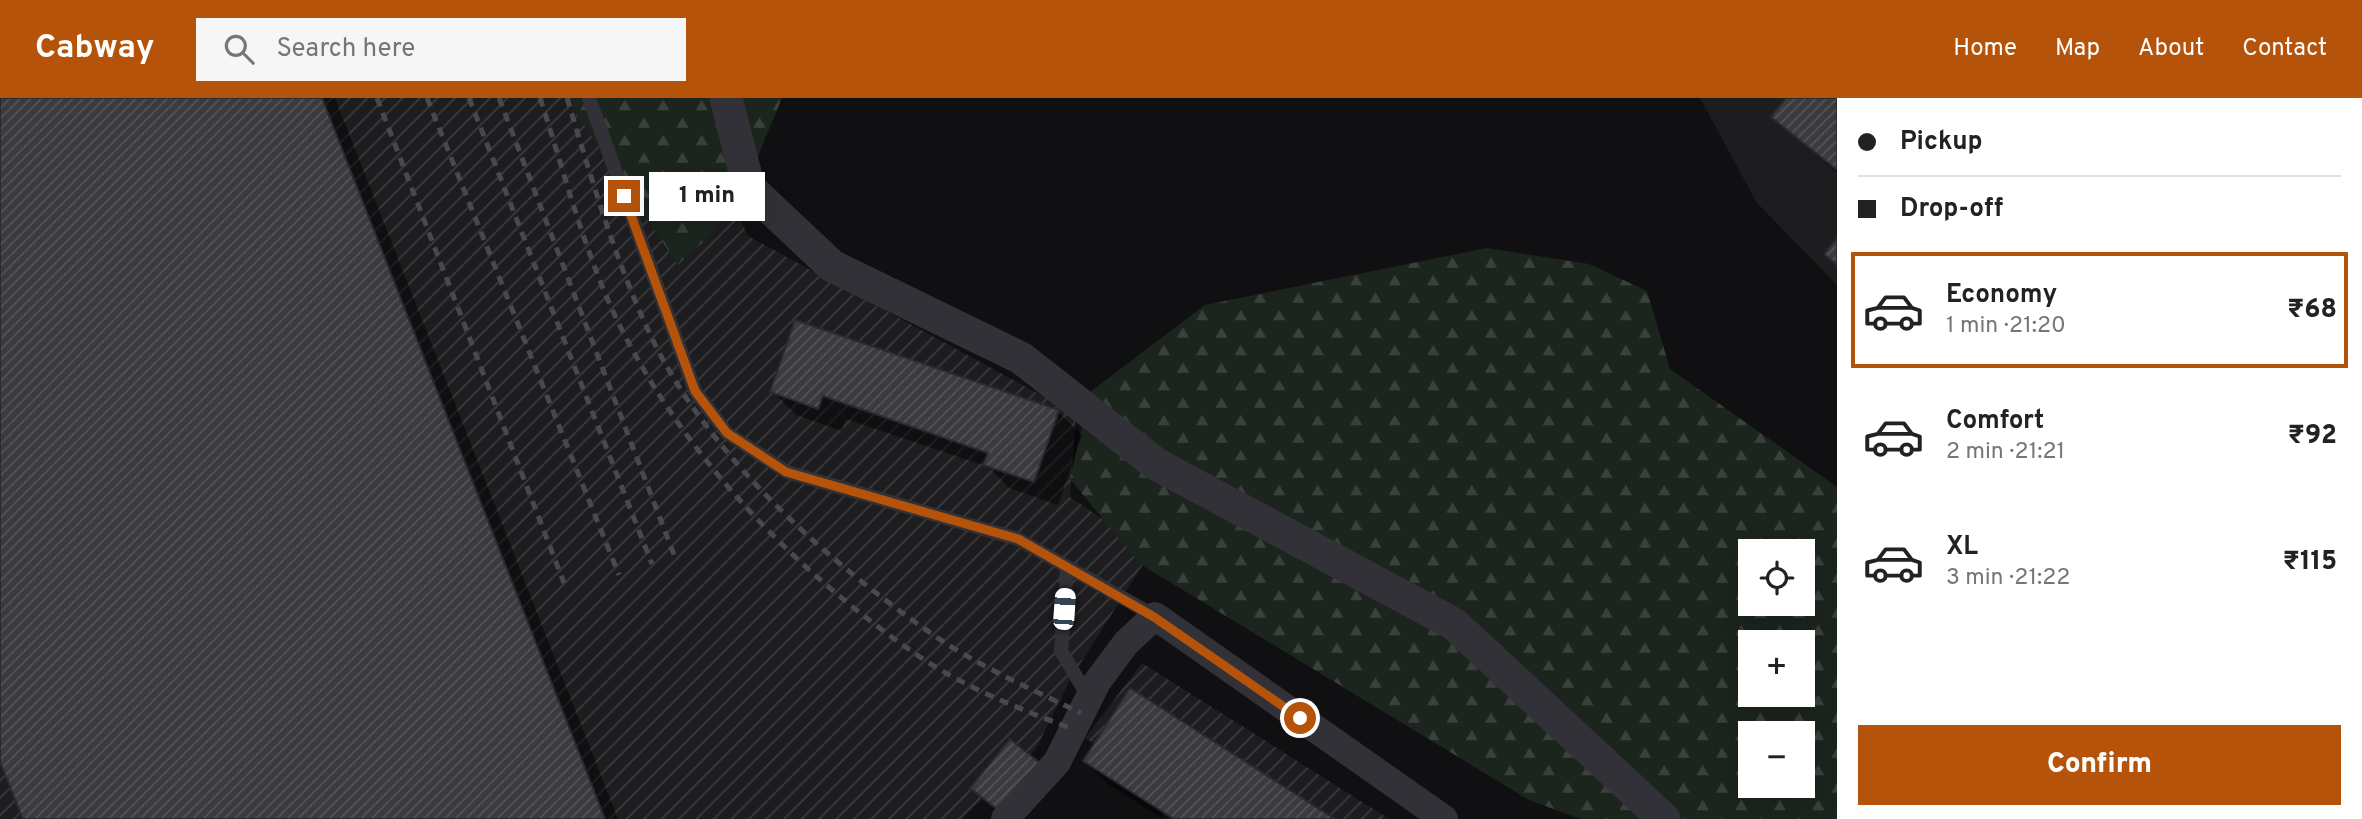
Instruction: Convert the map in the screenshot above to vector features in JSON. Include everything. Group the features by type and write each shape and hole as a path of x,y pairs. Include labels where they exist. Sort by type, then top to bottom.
{"street":[{"path":"726,98 749,188 832,266 1021,358 1157,464 1454,624 1664,819"},
{"path":"1005,819 1057,762 1088,698 1126,643 1154,617 1444,819"}],"lane":[{"path":"589,98 695,391 727,433 786,472 1018,539 1154,617"},
{"path":"1067,567 1061,651 1088,698"}],"shaded area":[{"path":"0,98 684,98 748,236 1076,414 1070,497 1151,552 1070,680 1036,749 961,819 0,819"},
{"path":"1700,98 1837,98 1837,285 1757,203"},
{"path":"1142,663 1389,819 1162,819 1167,790 1085,738"}],"green space":[{"path":"566,98 782,98 745,187 712,234 678,265"},
{"path":"1487,248 1589,264 1647,291 1670,369 1837,487 1837,819 1581,819 1529,800 1140,564 1070,479 1090,392 1205,305"}],"building":[{"path":"0,98 322,98 605,819 23,819 0,762"},
{"path":"1786,98 1837,98 1837,170 1771,117"},
{"path":"1837,238 1837,265 1824,254"},
{"path":"795,320 1059,410 1034,482 983,465 988,453 823,396 818,409 770,392"},
{"path":"1130,688 1335,819 1174,819 1083,761"},
{"path":"1010,739 1041,764 1002,813 970,788"}],"railway":[{"path":"377,98 564,583"},
{"path":"427,98 619,575"},
{"path":"469,98 652,564"},
{"path":"499,98 676,560"},
{"path":"540,98 586,244 608,301 648,377 713,468 789,551 831,589 920,657 975,688 1073,729"},
{"path":"567,98 594,187 636,304 673,377 702,420 735,461 810,537 850,572 932,634 1005,676 1081,713"}],"route":[{"path":"624,196 695,391 727,433 786,472 1018,539 1154,617 1300,718"}]}
